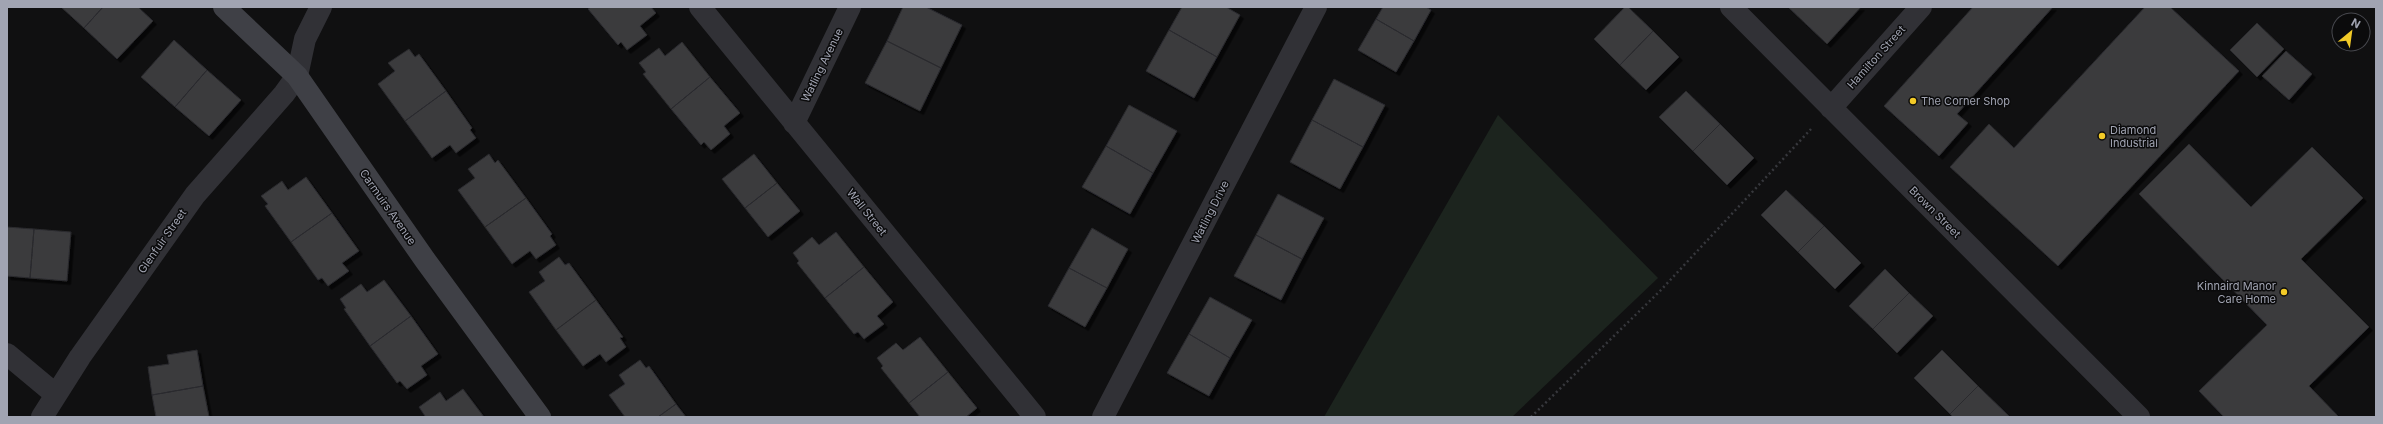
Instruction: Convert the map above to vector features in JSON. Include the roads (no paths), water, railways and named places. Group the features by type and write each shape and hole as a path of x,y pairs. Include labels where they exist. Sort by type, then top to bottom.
{"street":[{"name":"Carmuirs Avenue","path":"224,7 297,76 425,260 540,417"},
{"path":"297,76 305,39 321,7"},
{"name":"Wall Street","path":"700,7 1035,417"},
{"name":"Watling Avenue","path":"794,123 850,7"},
{"name":"Watling Drive","path":"1103,417 1316,7"},
{"name":"Brown Street","path":"1731,7 2139,417"},
{"name":"Hamilton Street","path":"1831,108 1921,7"},
{"name":"Glenfuir Street","path":"42,417 55,394 195,195 284,94 297,76"},
{"path":"7,354 55,394"}],"place":[{"name":"The Corner Shop","path":"1913,101"},
{"name":"Diamond Industrial","path":"2102,136"},
{"name":"Kinnaird Manor Care Home","path":"2284,292"}]}
